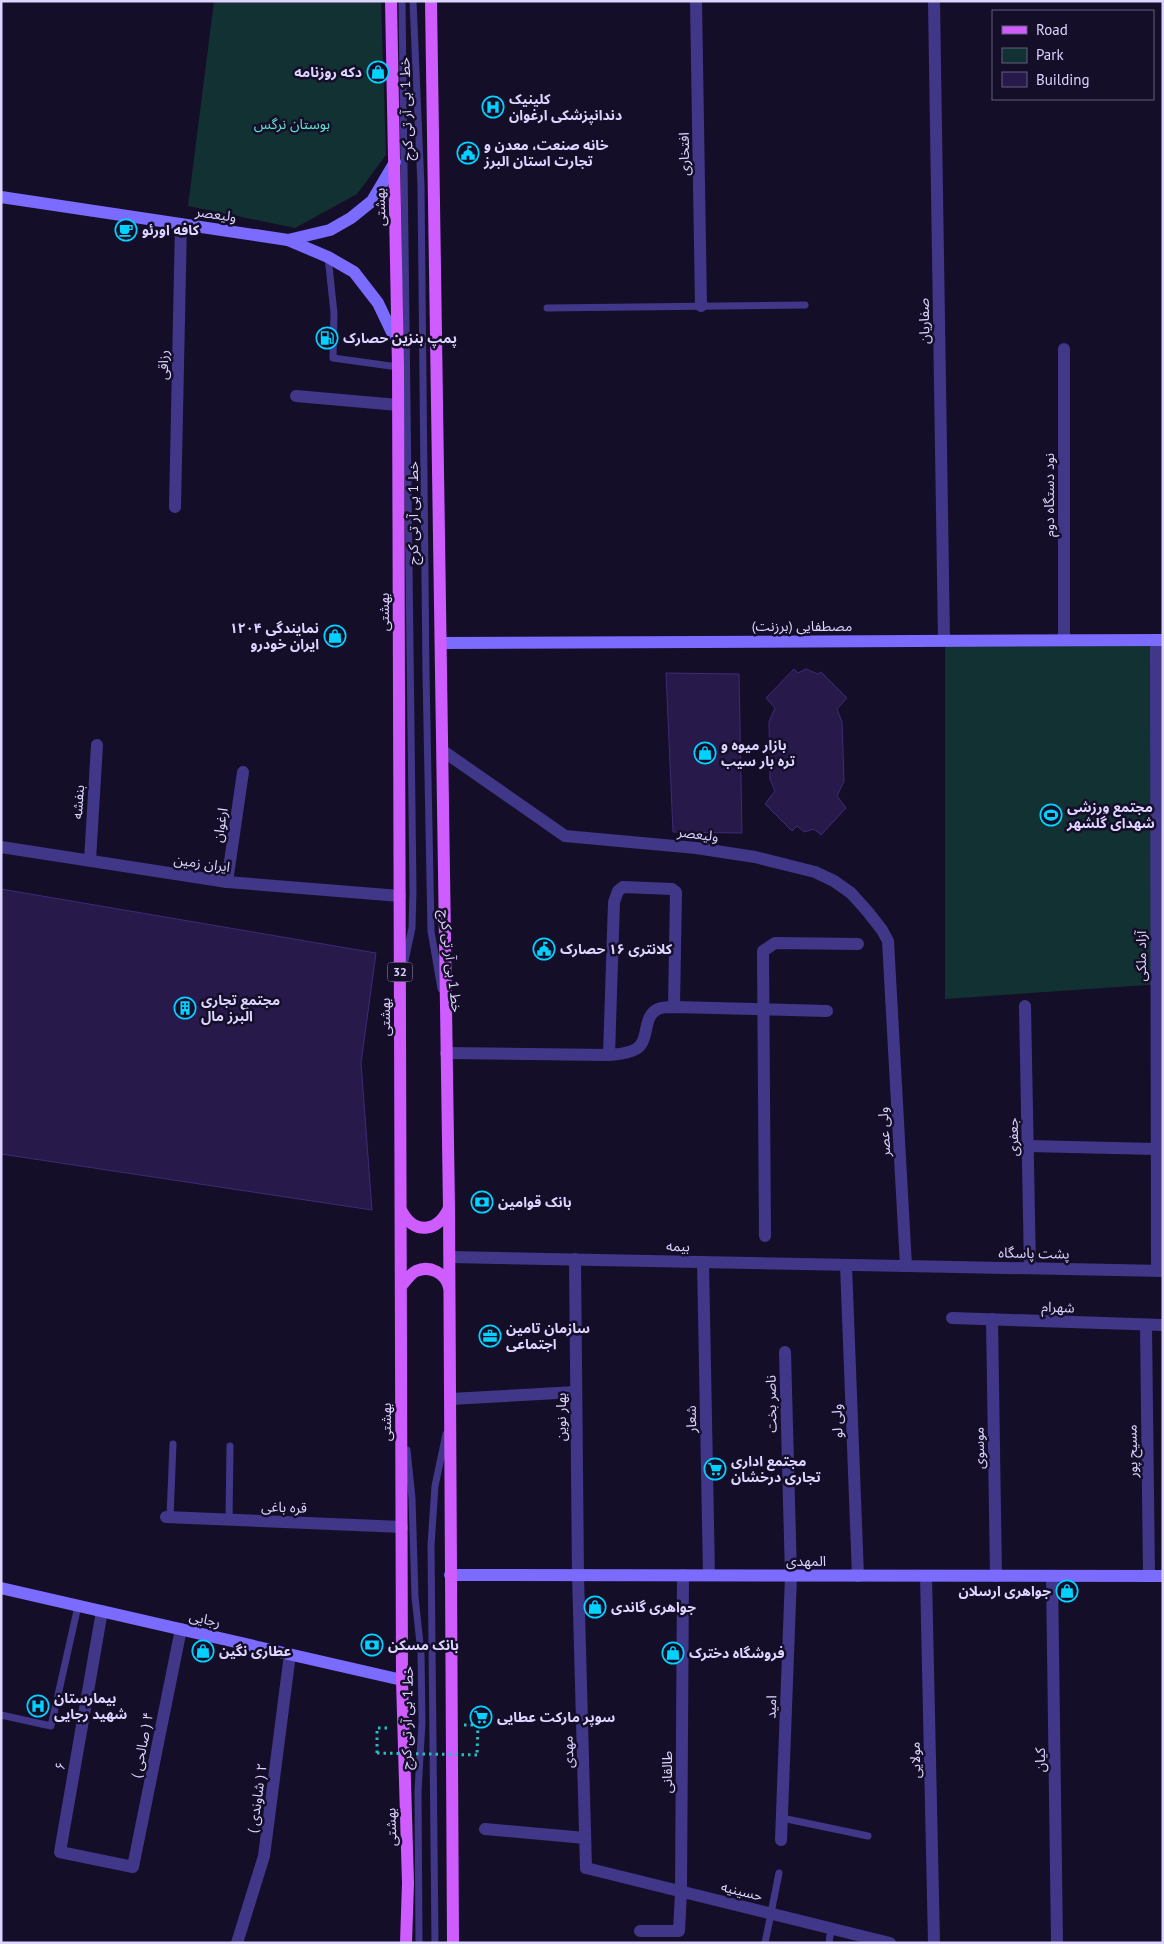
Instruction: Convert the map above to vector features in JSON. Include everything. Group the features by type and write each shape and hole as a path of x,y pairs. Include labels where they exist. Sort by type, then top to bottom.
{"main road":[{"name":"بهشتی","path":"391,1 398,345 402,1680 408,1883 406,1943"},
{"path":"431,1 450,1257 453,1943"},
{"path":"401,1210 410,1223 423,1228 438,1224 449,1208"},
{"path":"401,1286 416,1271 431,1270 444,1277 450,1290"}],"street":[{"name":"افتخاری","path":"696,1 702,306"},
{"name":"صفاریان","path":"934,1 944,640"},
{"name":"ولیعصر","path":"1,198 288,240 330,230 351,218 372,201 394,162"},
{"name":"رزاقی","path":"175,507 181,224"},
{"path":"288,240 328,257 354,272 378,303 398,345"},
{"name":"نود دستگاه دوم","path":"1064,349 1064,640"},
{"path":"296,396 398,405"},
{"name":"مصطفایی (برزنت)","path":"442,642 1159,641"},
{"name":"آزاد ملکی","path":"1159,641 1156,1149 1160,1271"},
{"name":"بنفشه","path":"90,860 97,745"},
{"name":"ولیعصر","path":"443,751 565,836 696,848 755,857 816,872 834,880 868,912 888,941 892,998"},
{"name":"ارغوان","path":"227,882 243,772"},
{"name":"ایران زمین","path":"1,847 227,882 400,896"},
{"path":"609,1055 614,902 618,891 623,888 672,889 676,892 674,1007"},
{"path":"765,1236 763,951 775,943 858,944"},
{"name":"ولی عصر","path":"892,998 906,1266"},
{"name":"جعفری","path":"1026,1006 1030,1268"},
{"path":"446,1053 609,1055 626,1053 637,1049 642,1042 651,1014 659,1008 827,1011"},
{"path":"1028,1146 1156,1149"},
{"name":"بیمه","path":"450,1257 906,1266"},
{"name":"بهار نوین","path":"575,1259 578,1575"},
{"name":"شعار","path":"703,1262 709,1575"},
{"name":"ولی لو","path":"846,1265 858,1576"},
{"name":"پشت پاسگاه","path":"906,1266 1160,1271"},
{"name":"شهرام","path":"952,1318 1163,1325"},
{"name":"موسوی","path":"992,1319 996,1576"},
{"name":"مسیح پور","path":"1146,1325 1148,1576"},
{"name":"ناصر بخت","path":"785,1352 790,1576"},
{"path":"450,1399 576,1392"},
{"name":"قره باغی","path":"168,1517 402,1527"},
{"name":"المهدی","path":"450,1575 1163,1576"},
{"name":"مهدی","path":"578,1575 586,1868"},
{"name":"طالقانی","path":"640,1931 679,1931 682,1892 683,1575"},
{"name":"امید","path":"781,1840 790,1576"},
{"name":"مولایی","path":"926,1576 934,1943"},
{"name":"کیان","path":"1052,1576 1058,1943"},
{"name":"رجایی","path":"1,1588 402,1680"},
{"name":"۶","path":"102,1611 60,1852 133,1867"},
{"name":"( صالحی ) ۴","path":"133,1867 180,1629"},
{"name":"( شاوندی ) ۲","path":"237,1943 264,1856 290,1654"},
{"path":"485,1829 585,1838"},
{"name":"حسینیه","path":"586,1868 890,1943"}],"lane":[{"name":"خط 1 بی آر تی کرج","path":"400,984 412,928 413,901 402,1"},
{"name":"خط 1 بی آر تی کرج","path":"413,1 422,186 426,674 431,931 446,1024"},
{"path":"328,257 334,313 333,358 398,367"},
{"path":"547,308 805,305"},
{"name":"خط 1 بی آر تی کرج","path":"401,1404 412,1498 415,1597 421,1653 422,1722 418,1791 419,1943"},
{"name":"خط 1 بی آر تی کرج","path":"435,1943 431,1545 435,1486 450,1413"},
{"path":"168,1517 173,1444"},
{"path":"229,1520 230,1446"},
{"path":"1,1715 51,1726 78,1606"},
{"path":"782,1818 868,1836"},
{"path":"765,1943 779,1873"},
{"path":"829,1943 831,1928"}],"path":[{"path":"377,1728 377,1753 477,1755 478,1725"}],"green space":[{"name":"بوستان نرگس","path":"214,1 381,1 386,155 357,194 295,228 188,206"},
{"name":"مجتمع ورزشی شهدای گلشهر","path":"1151,645 1162,984 945,999 945,646"}],"building":[{"path":"794,669 798,673 806,669 818,674 821,672 847,698 837,709 842,722 844,781 837,796 846,808 821,835 814,829 804,832 797,826 792,831 765,804 775,791 770,779 769,722 775,708 766,698"},
{"name":"بازار میوه و تره بار سیب","path":"666,673 739,674 742,833 673,832"},
{"name":"مجتمع تجاری البرز مال","path":"1,889 376,953 361,1063 372,1210 1,1154"}],"place":[{"name":"دکه روزنامه","path":"378,72"},
{"name":"کلینیک دندانپزشکی ارغوان","path":"493,107"},
{"name":"خانه صنعت، معدن و تجارت استان البرز","path":"468,153"},
{"name":"کافه اورئو","path":"126,230"},
{"name":"پمپ بنزین حصارک","path":"327,338"},
{"name":"۱۲۰۴ نمایندگی ایران خودرو","path":"335,636"},
{"name":"بازار میوه و تره بار سیب","path":"705,753"},
{"name":"مجتمع ورزشی شهدای گلشهر","path":"1051,815"},
{"name":"کلانتری ۱۶ حصارک","path":"544,949"},
{"name":"مجتمع تجاری البرز مال","path":"185,1008"},
{"name":"بانک قوامین","path":"482,1202"},
{"name":"سازمان تامین اجتماعی","path":"490,1336"},
{"name":"مجتمع اداری تجاری درخشان","path":"715,1469"},
{"name":"جواهری ارسلان","path":"1067,1591"},
{"name":"جواهری گاندی","path":"595,1607"},
{"name":"بانک مسکن","path":"372,1645"},
{"name":"عطاری نگین","path":"203,1651"},
{"name":"فروشگاه دخترک","path":"673,1653"},
{"name":"بیمارستان شهید رجایی","path":"38,1706"},
{"name":"سوپر مارکت عطایی","path":"481,1717"}]}
